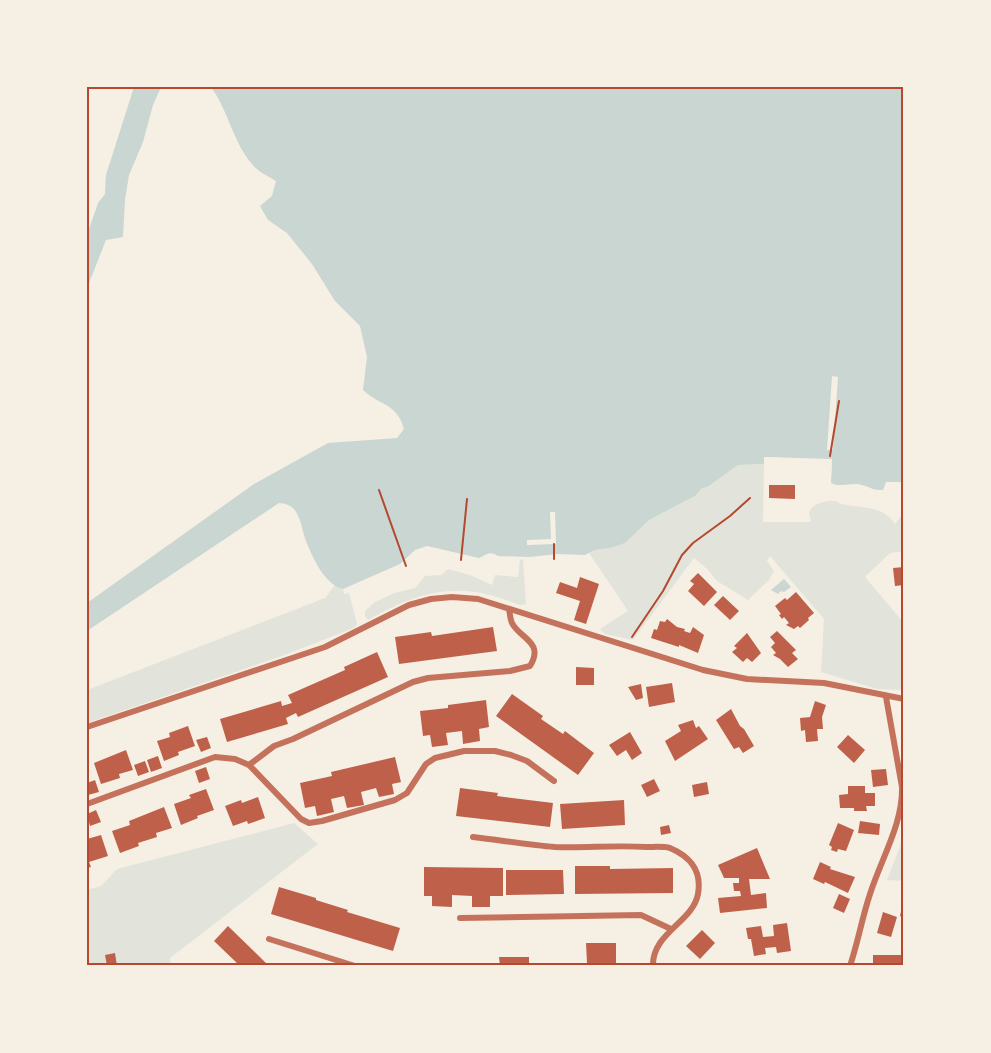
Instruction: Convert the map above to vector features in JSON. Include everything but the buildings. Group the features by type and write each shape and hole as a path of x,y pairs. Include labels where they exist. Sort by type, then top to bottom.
{"street":[{"path":"87,727 325,647 409,605 452,597 467,597 509,609 682,665 727,676 747,680 824,682 904,699"},
{"path":"249,765 274,746 303,735 413,682 428,678 530,666 533,661 533,649 530,640 510,621 509,609"},
{"path":"850,966 870,894 903,800 886,697"},
{"path":"87,804 215,757 236,759 249,765 293,813 309,823 395,800 407,793 426,764 435,758 464,751 511,755 527,761 555,781"},
{"path":"473,837 555,847 618,845 668,848 690,859 698,877 699,888 696,902 671,929 656,950 652,966"},
{"path":"460,918 641,915 671,929"},
{"path":"269,939 355,966"}],"path":[{"path":"830,456 839,401"},
{"path":"380,490 406,566"},
{"path":"625,646 663,591 682,555 693,543 750,498"},
{"path":"460,560 467,499"},
{"path":"554,544 554,559"}],"shaded area":[{"path":"134,87 161,87 153,105 143,142 129,175 123,237 106,240 87,288 87,235 98,203 105,194 106,175"},
{"path":"211,87 904,87 904,482 886,482 883,490 859,484 837,485 831,483 832,460 764,457 764,464 738,465 709,486 701,489 695,496 649,520 625,543 611,548 595,550 585,555 558,554 529,557 498,556 490,553 479,558 427,546 415,550 400,564 343,589 330,582 320,570 306,541 296,511 286,504 279,503 87,631 87,603 254,484 328,443 397,438 404,429 392,409 363,390 367,357 360,326 335,301 312,264 287,233 268,220 260,206 272,196 276,181 257,169 245,155"},
{"path":"764,464 763,522 811,522 810,510 830,501 878,510 895,524 904,512 904,551 890,553 865,577 904,623 904,690 877,689 821,672 824,619 770,556 767,561 774,571 769,580 748,600 717,581 694,558 633,640 605,634 600,629 628,611 589,553 625,543 649,520 695,496 701,489 709,486 738,465"},
{"path":"523,559 526,604 520,605 481,593 446,591 406,601 368,620 365,616 365,611 375,602 394,593 415,588 425,576 441,575 448,569 470,575 492,585 495,575 518,577 520,560"},
{"path":"784,579 791,587 778,594 771,590"},
{"path":"335,585 343,589 344,594 349,593 357,624 354,628 282,656 87,723 87,690 325,598"},
{"path":"294,823 318,844 170,958 171,966 87,966 87,890 101,886 117,869"},
{"path":"904,836 904,881 887,880"}],"pier":[{"path":"832,376 838,377 833,450 827,450"},
{"path":"764,457 832,459 831,478 828,478 829,462 764,461"},
{"path":"550,512 555,512 556,544 527,545 527,540 551,539"}]}
